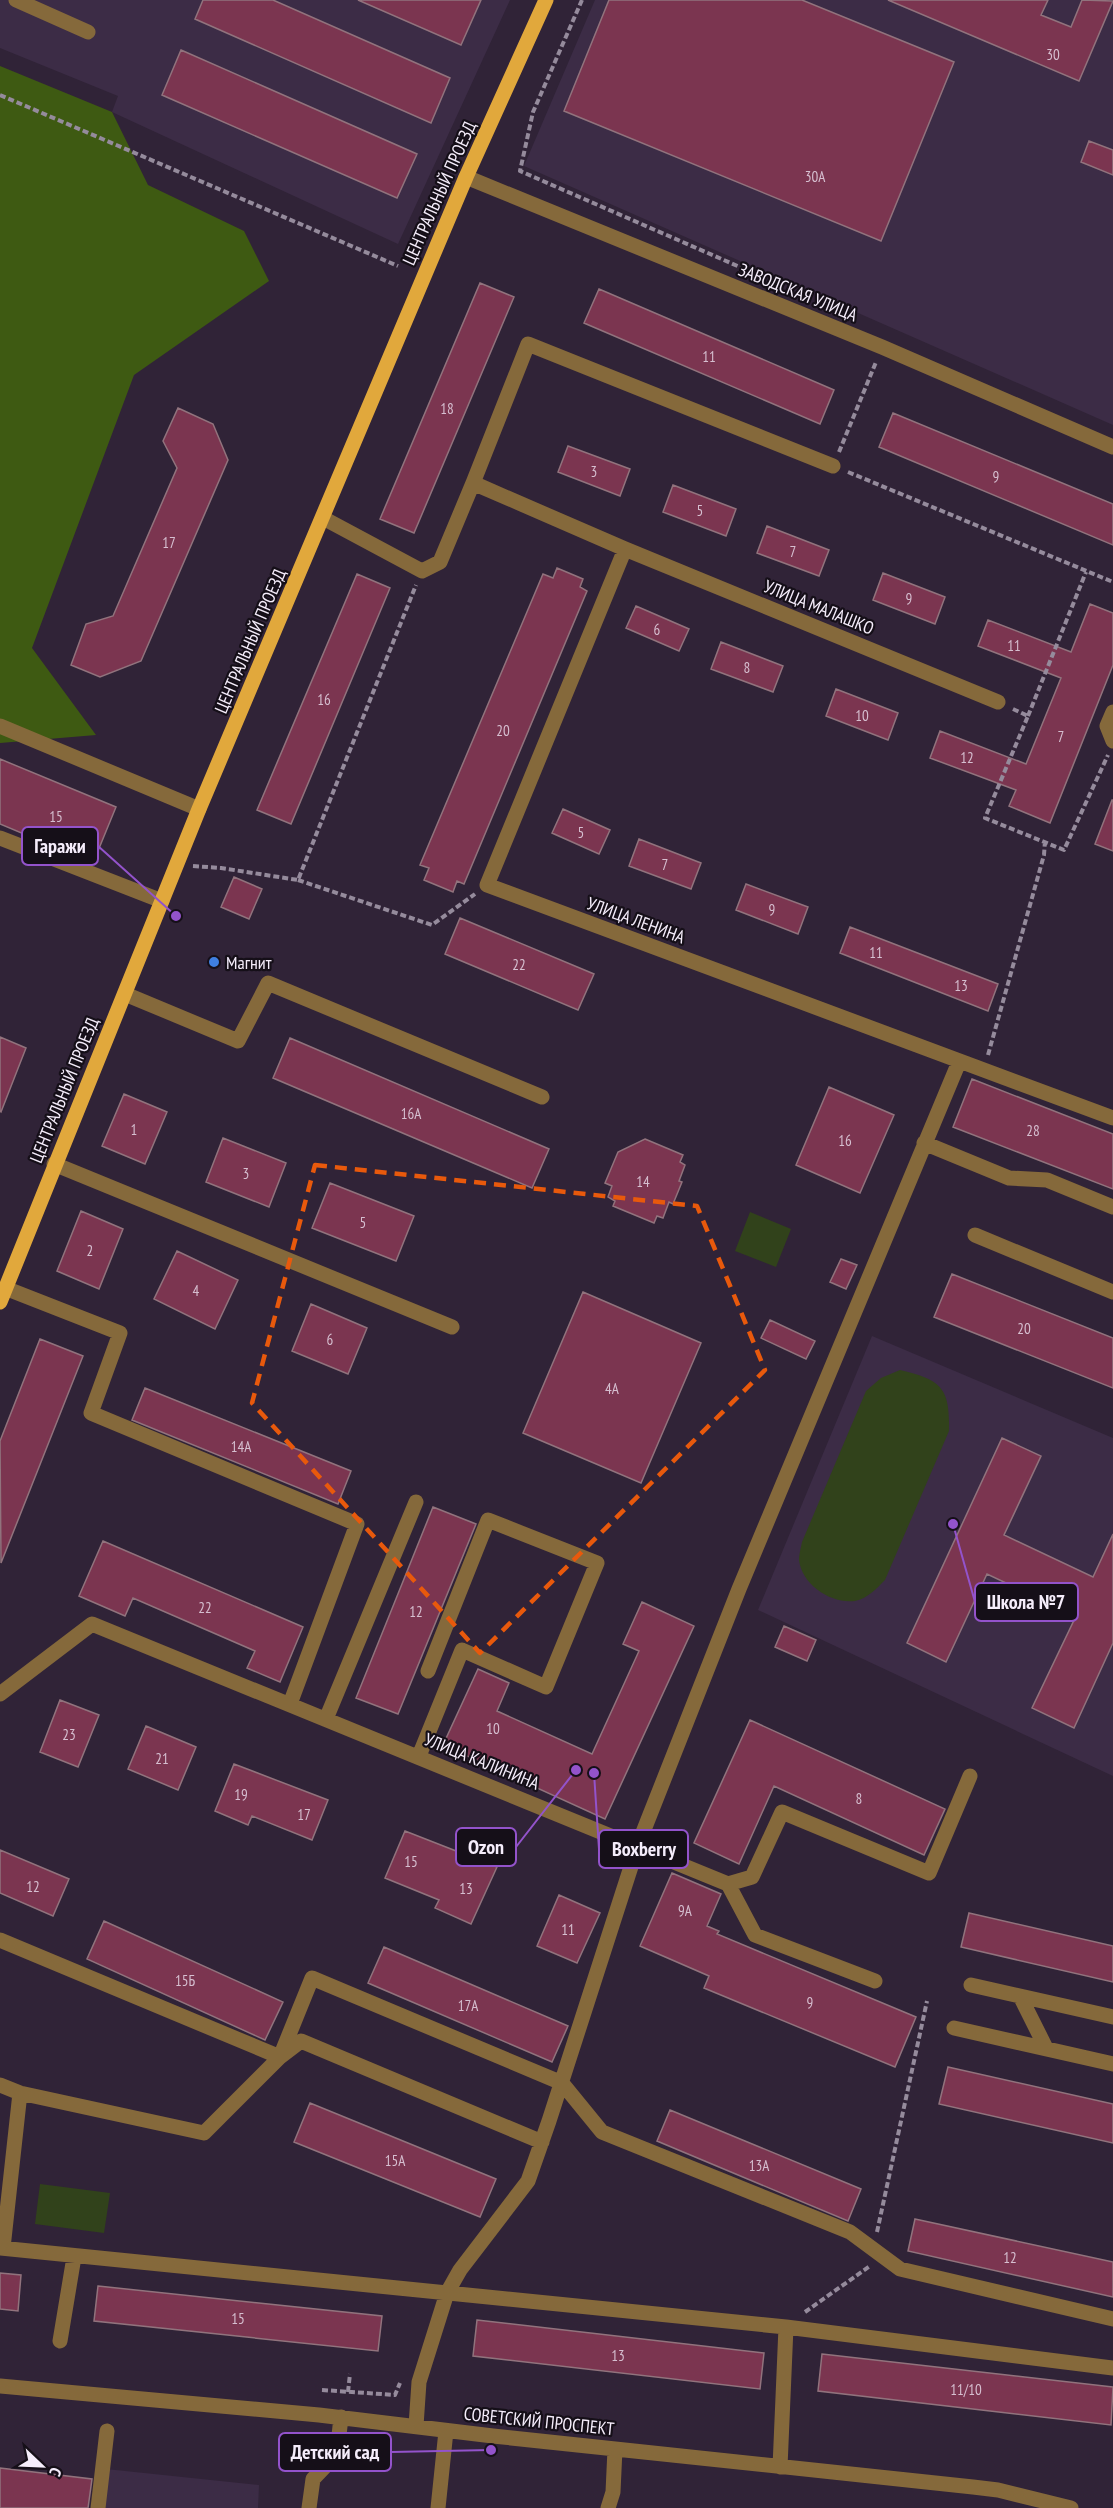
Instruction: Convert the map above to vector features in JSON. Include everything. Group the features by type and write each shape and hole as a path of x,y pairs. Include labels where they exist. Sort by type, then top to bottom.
{"main road":[{"name":"ЦЕНТРАЛЬНЫЙ ПРОЕЗД","path":"3,1295 199,809 466,177 546,0"}],"street":[{"path":"16,0 88,32"},
{"name":"ЗАВОДСКАЯ УЛИЦА","path":"466,177 882,347 1113,447"},
{"path":"323,518 422,571 440,562 528,344 833,466"},
{"name":"УЛИЦА МАЛАШКО","path":"473,483 625,549 998,702"},
{"path":"487,885 625,549"},
{"path":"1111,748 1107,726 1113,712"},
{"path":"0,726 199,809"},
{"path":"0,838 162,901"},
{"name":"УЛИЦА ЛЕНИНА","path":"487,885 984,1072 1113,1118"},
{"path":"125,994 238,1041 268,983 542,1097"},
{"path":"416,2426 419,2382 447,2293 460,2270 528,2181 562,2083 638,1845 739,1589 958,1062"},
{"path":"924,1143 1009,1178 1047,1180 1113,1207"},
{"path":"54,1164 452,1327"},
{"path":"975,1235 1113,1292"},
{"path":"3,1295 120,1333 91,1413 357,1524 290,1704"},
{"path":"326,1719 416,1502"},
{"path":"418,1756 462,1650 546,1687 597,1563 488,1520 429,1671"},
{"name":"УЛИЦА КАЛИНИНА","path":"0,1694 92,1624 638,1845 728,1884"},
{"path":"874,1981 755,1935 728,1884 752,1877 782,1812 929,1873 970,1776"},
{"path":"0,1940 280,2057"},
{"path":"280,2057 312,1978 562,2083 602,2132 850,2232 900,2269 1113,2319"},
{"path":"971,1985 1113,2017"},
{"path":"1020,1996 1046,2049"},
{"path":"954,2028 1113,2064"},
{"path":"0,2085 20,2093 204,2133 280,2057 301,2041 542,2142"},
{"path":"20,2093 1,2248 786,2326 1113,2368"},
{"path":"60,2341 74,2257"},
{"path":"780,2467 786,2326"},
{"name":"СОВЕТСКИЙ ПРОСПЕКТ","path":"0,2386 341,2417 446,2431 989,2489 1071,2508"},
{"path":"309,2508 312,2479 337,2454 341,2417"},
{"path":"98,2508 107,2431"},
{"path":"438,2508 446,2431"},
{"path":"608,2508 613,2492 615,2449"}],"path":[{"path":"582,0 533,112 520,171 751,272"},
{"path":"0,95 398,266"},
{"path":"882,347 833,466 1113,582"},
{"path":"298,880 422,571"},
{"path":"1086,572 985,818 1064,850 1111,748"},
{"path":"998,702 1028,716"},
{"path":"984,1072 1044,855 1045,841"},
{"path":"177,866 220,868 298,880 432,925 487,885"},
{"path":"786,2326 870,2266 927,2001"},
{"path":"348,2392 350,2374"},
{"path":"322,2390 395,2395 401,2380"}],"highlighted area":[{"path":"315,1165 697,1206 765,1370 480,1653 252,1403"}],"shaded area":[{"path":"0,0 510,0 398,244 112,112 118,96 0,48"},
{"path":"595,0 1113,0 1113,425 524,166"},
{"path":"872,1336 1113,1438 1113,1776 758,1610"},
{"path":"106,2469 259,2485 258,2508 101,2508"}],"green space":[{"path":"0,66 112,112 148,185 244,231 269,281 134,375 32,648 96,735 0,743"},
{"path":"750,1212 791,1229 776,1267 735,1251"},
{"path":"900,1370 926,1378 941,1388 948,1405 949,1431 885,1580 872,1593 859,1600 837,1599 819,1591 801,1569 799,1560 802,1542 866,1391 881,1378"},
{"path":"40,2184 110,2193 104,2233 35,2224"}],"building":[{"path":"203,0 273,0 450,78 431,123 195,19"},
{"path":"358,0 481,0 461,45"},
{"path":"609,0 802,0 954,62 881,241 564,111"},
{"path":"888,0 1048,0 1041,15 1071,27 1082,0 1113,1 1079,81"},
{"path":"181,50 417,154 397,198 162,95"},
{"path":"1089,141 1113,150 1113,175 1081,162"},
{"path":"480,283 514,297 414,533 380,519"},
{"path":"599,289 834,390 820,424 584,323"},
{"path":"178,408 213,424 228,460 141,661 100,677 71,665 86,624 113,616 177,468 163,441"},
{"path":"893,413 1113,504 1113,545 879,447"},
{"path":"568,446 630,469 620,496 558,472"},
{"path":"673,485 736,509 726,536 663,512"},
{"path":"767,526 829,550 819,576 757,553"},
{"path":"557,568 583,579 580,587 587,591 464,884 457,881 453,892 424,880 429,868 420,865 543,574 553,578"},
{"path":"883,573 945,597 935,624 873,600"},
{"path":"357,574 390,588 291,824 257,810"},
{"path":"1090,604 1113,613 1113,665 1050,823 1009,806 1016,790 930,758 940,731 1026,764 1061,678 978,646 988,620 1071,652"},
{"path":"636,606 689,629 679,651 626,628"},
{"path":"721,642 783,666 773,692 711,669"},
{"path":"836,689 898,713 888,740 826,716"},
{"path":"0,759 116,807 93,863 0,824"},
{"path":"1113,800 1113,851 1095,844"},
{"path":"563,809 610,830 599,854 552,833"},
{"path":"639,839 701,863 691,889 629,866"},
{"path":"234,877 262,889 249,919 221,907"},
{"path":"746,884 808,907 798,934 736,910"},
{"path":"460,918 594,974 578,1010 445,954"},
{"path":"850,927 998,984 988,1011 840,953"},
{"path":"0,1037 26,1048 1,1112 0,1111"},
{"path":"290,1038 549,1149 532,1188 273,1078"},
{"path":"972,1079 1113,1134 1113,1189 953,1127"},
{"path":"829,1087 894,1115 860,1193 796,1165"},
{"path":"124,1094 167,1112 145,1164 102,1146"},
{"path":"223,1138 286,1163 269,1207 206,1182"},
{"path":"645,1139 683,1155 680,1162 685,1165 679,1181 682,1182 673,1204 669,1202 663,1218 657,1216 654,1223 613,1206 615,1201 608,1197 612,1186 605,1183 618,1152"},
{"path":"330,1183 414,1216 396,1261 312,1228"},
{"path":"81,1211 123,1229 99,1289 57,1271"},
{"path":"177,1251 238,1280 215,1329 154,1299"},
{"path":"841,1259 857,1265 846,1289 830,1282"},
{"path":"952,1274 1113,1338 1113,1388 934,1317"},
{"path":"583,1292 701,1343 641,1483 523,1433"},
{"path":"311,1304 367,1328 348,1374 292,1351"},
{"path":"770,1320 815,1341 806,1359 761,1338"},
{"path":"40,1339 83,1356 1,1563 0,1441"},
{"path":"145,1388 351,1471 338,1504 132,1420"},
{"path":"1002,1438 1041,1456 1004,1535 1093,1577 1113,1534 1113,1643 1074,1728 1032,1708 1076,1616 987,1574 946,1662 907,1643"},
{"path":"433,1507 476,1524 398,1714 356,1698"},
{"path":"103,1541 303,1627 280,1682 247,1668 255,1651 133,1598 125,1616 79,1596"},
{"path":"642,1602 694,1626 605,1819 443,1745 478,1669 509,1683 497,1711 592,1754 639,1651 623,1644"},
{"path":"784,1626 816,1640 807,1661 775,1647"},
{"path":"60,1700 99,1715 78,1767 40,1752"},
{"path":"750,1720 945,1809 924,1855 774,1786 739,1864 694,1843"},
{"path":"146,1726 196,1747 178,1790 128,1769"},
{"path":"234,1764 328,1800 312,1840 252,1816 248,1825 215,1811"},
{"path":"405,1831 497,1867 471,1924 435,1908 439,1900 385,1878"},
{"path":"0,1850 69,1879 53,1916 0,1893"},
{"path":"672,1873 721,1894 707,1926 719,1931 717,1934 916,2017 895,2067 704,1988 709,1976 640,1946"},
{"path":"559,1895 600,1913 577,1963 537,1946"},
{"path":"969,1913 1113,1946 1113,1982 961,1947"},
{"path":"104,1921 283,2002 265,2040 87,1959"},
{"path":"384,1947 568,2026 552,2062 368,1983"},
{"path":"948,2067 1113,2104 1113,2143 939,2104"},
{"path":"310,2103 496,2179 480,2217 294,2142"},
{"path":"670,2110 861,2189 848,2221 657,2141"},
{"path":"915,2219 1113,2262 1113,2297 908,2251"},
{"path":"0,2273 21,2275 18,2311 0,2309"},
{"path":"98,2286 382,2316 378,2351 94,2321"},
{"path":"477,2320 764,2353 760,2389 473,2356"},
{"path":"822,2354 1113,2387 1111,2425 818,2391"},
{"path":"0,2468 92,2479 88,2508 0,2508"}],"place":[{"name":"Гаражи","path":"176,916"},
{"name":"Магнит","path":"214,962"},
{"name":"Школа №7","path":"953,1524"},
{"name":"Ozon","path":"576,1770"},
{"name":"Boxberry","path":"594,1773"},
{"name":"Детский сад","path":"491,2450"}]}
